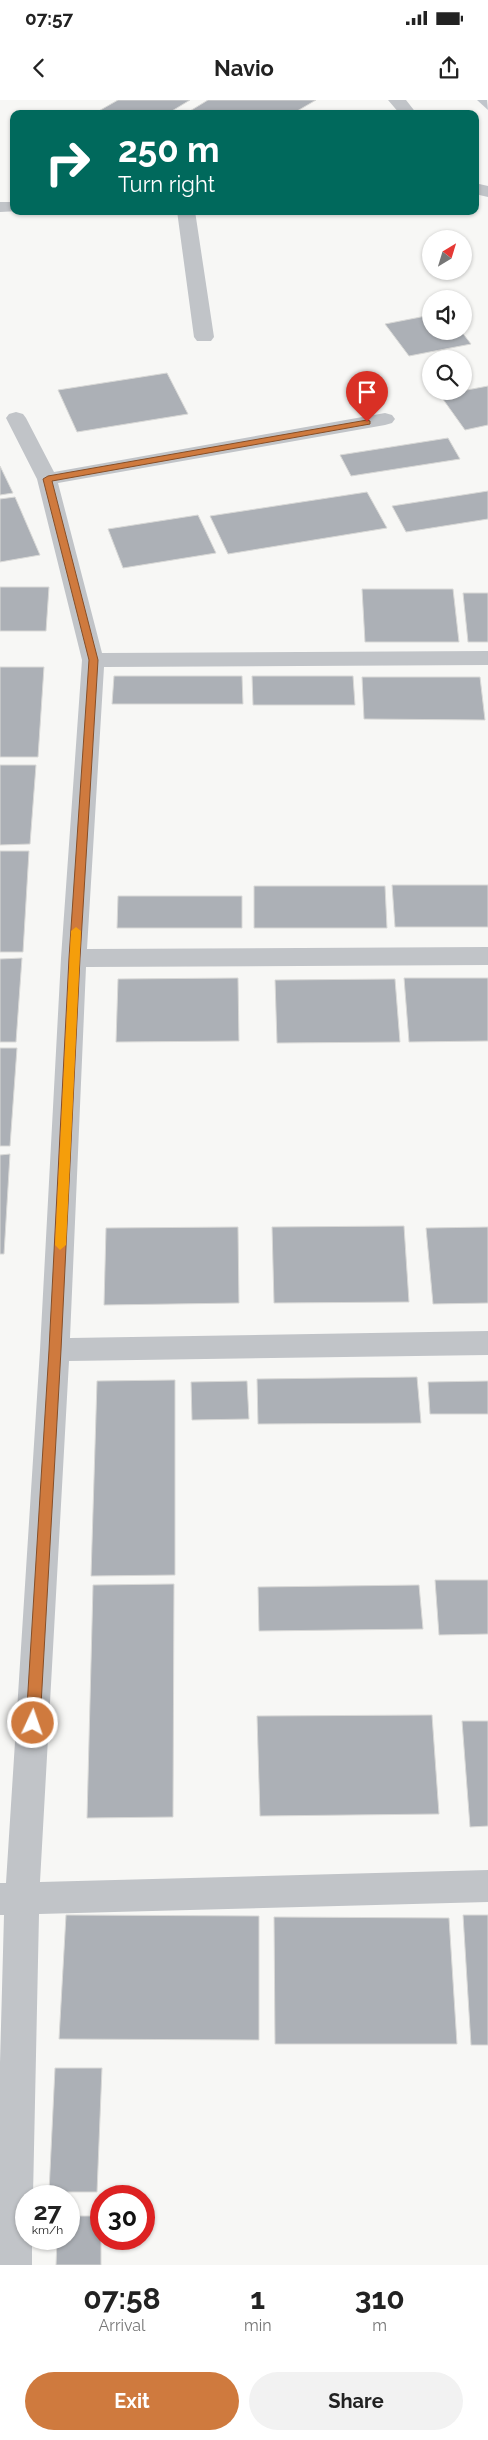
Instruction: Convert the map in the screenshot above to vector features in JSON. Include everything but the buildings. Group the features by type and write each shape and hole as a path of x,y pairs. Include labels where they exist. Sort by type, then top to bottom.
{"street":[{"path":"397,100 406,110"},
{"path":"187,215 204,337"},
{"path":"13,2265 7,2182 11,1899 55,1350 74,958 93,660 48,479 16,418"},
{"path":"48,479 385,419"},
{"path":"93,660 488,658"},
{"path":"74,958 488,956"},
{"path":"55,1350 488,1343"},
{"path":"11,1899 488,1886"}],"waterway":[{"path":"482,100 488,107"}],"slow traffic":[{"path":"60,1245 76,931"}],"route":[{"path":"33,1723 55,1350 74,958 93,660 48,479 367,422"}]}
